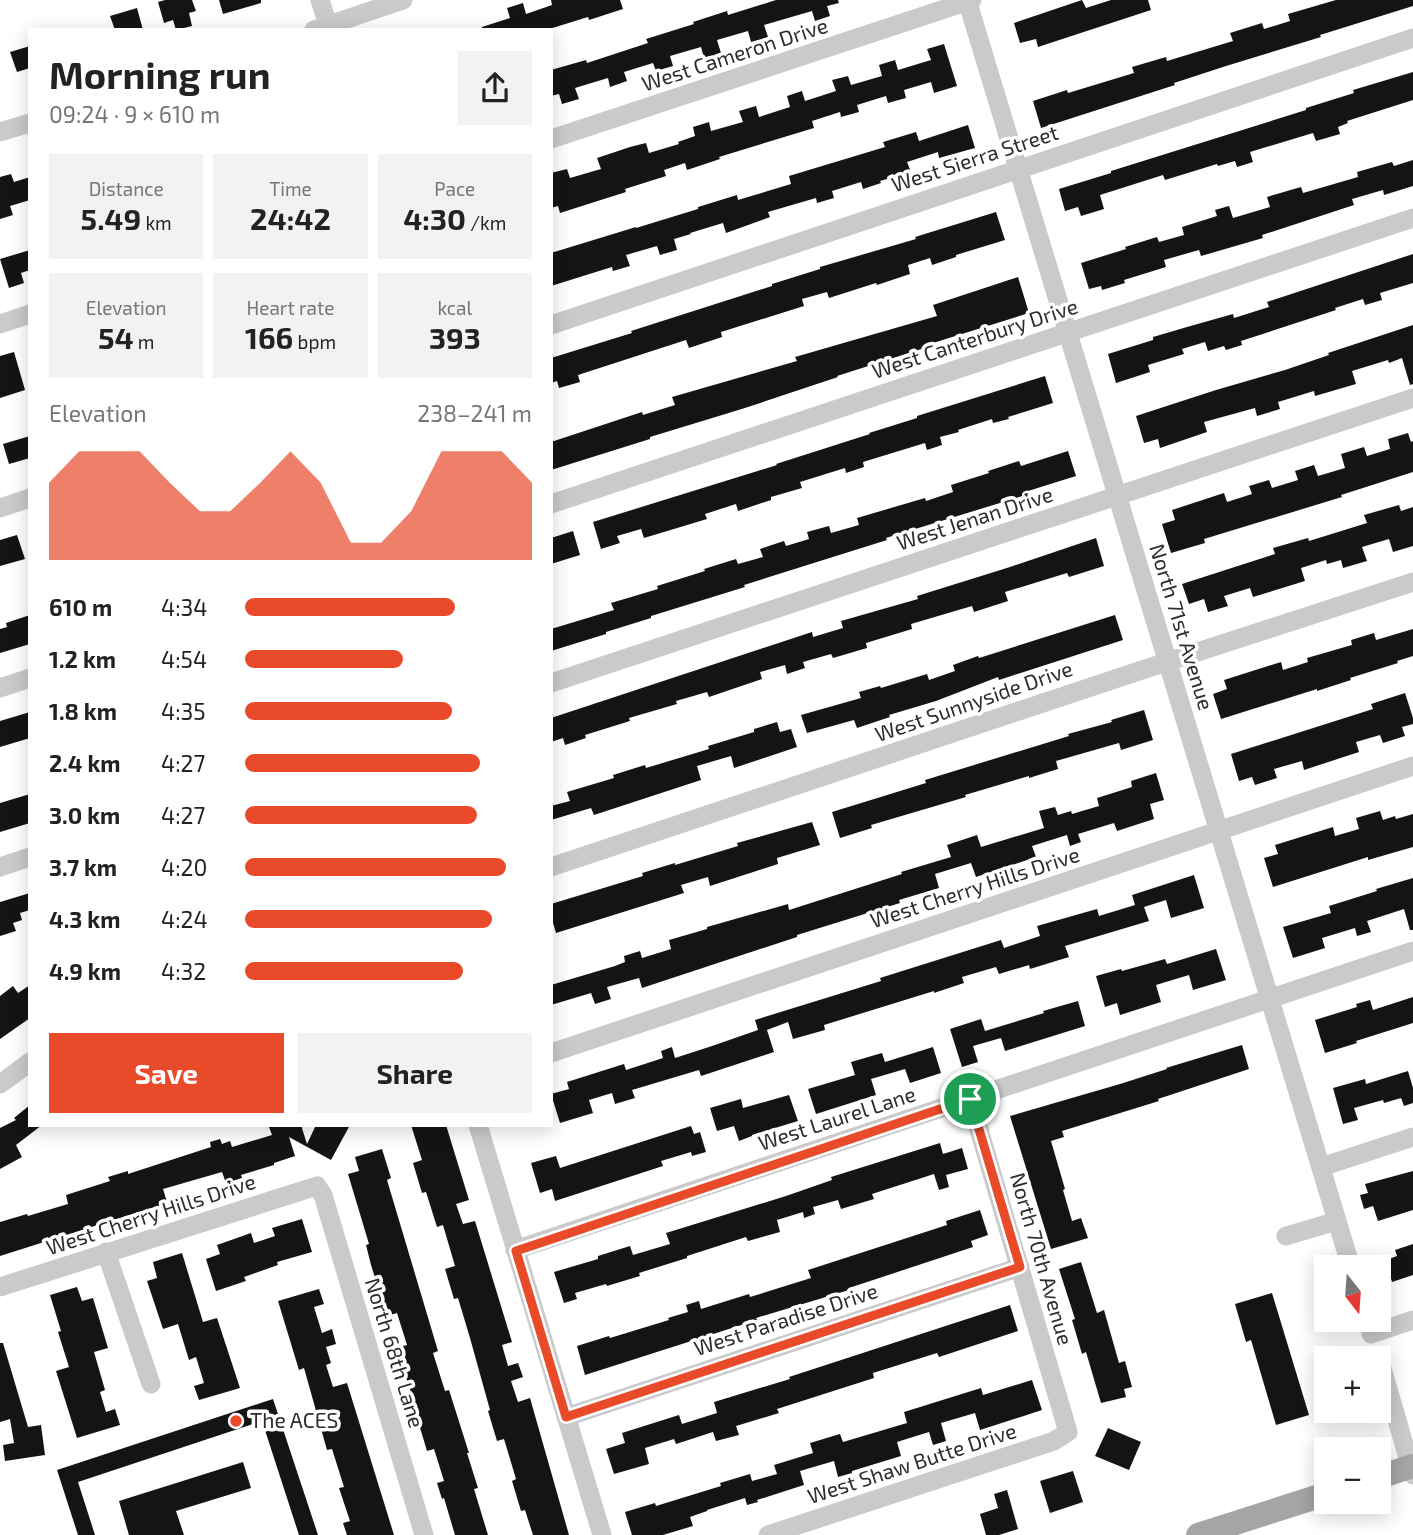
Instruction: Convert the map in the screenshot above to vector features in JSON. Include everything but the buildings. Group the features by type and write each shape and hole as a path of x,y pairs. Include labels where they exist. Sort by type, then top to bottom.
{"main road":[{"path":"1391,1474 1412,1469"},
{"path":"1198,1535 1314,1498"}],"street":[{"path":"320,0 321,27 402,0"},
{"name":"West Cameron Drive","path":"553,138 969,0"},
{"name":"North 71st Avenue","path":"969,0 1348,1255"},
{"name":"West Sierra Street","path":"553,324 1413,38"},
{"path":"0,132 28,124"},
{"name":"West Canterbury Drive","path":"553,503 1413,218"},
{"path":"0,324 28,315"},
{"name":"West Jenan Drive","path":"553,682 1413,398"},
{"path":"0,508 28,499"},
{"name":"West Sunnyside Drive","path":"553,866 1413,582"},
{"path":"0,688 28,679"},
{"name":"West Cherry Hills Drive","path":"553,1051 1413,766"},
{"path":"0,867 28,858"},
{"name":"West Laurel Lane","path":"516,1251 1413,951"},
{"path":"0,1084 28,1063"},
{"name":"North 70th Avenue","path":"970,1099 1068,1432"},
{"path":"479,1127 602,1535"},
{"path":"1321,1167 1413,1137"},
{"name":"West Cherry Hills Drive","path":"0,1287 317,1186"},
{"name":"North 68th Lane","path":"317,1186 323,1195 424,1535"},
{"path":"1286,1236 1338,1221"},
{"path":"106,1252 151,1384"},
{"name":"West Paradise Drive","path":"566,1417 1020,1267"},
{"path":"1391,1324 1413,1320"},
{"path":"1391,1398 1412,1469"},
{"name":"West Shaw Butte Drive","path":"768,1535 1054,1441 1068,1432"}],"place":[{"name":"The ACES","path":"236,1421"}],"route":[{"path":"970,1099 1020,1267 566,1417 516,1251 970,1099"}]}
